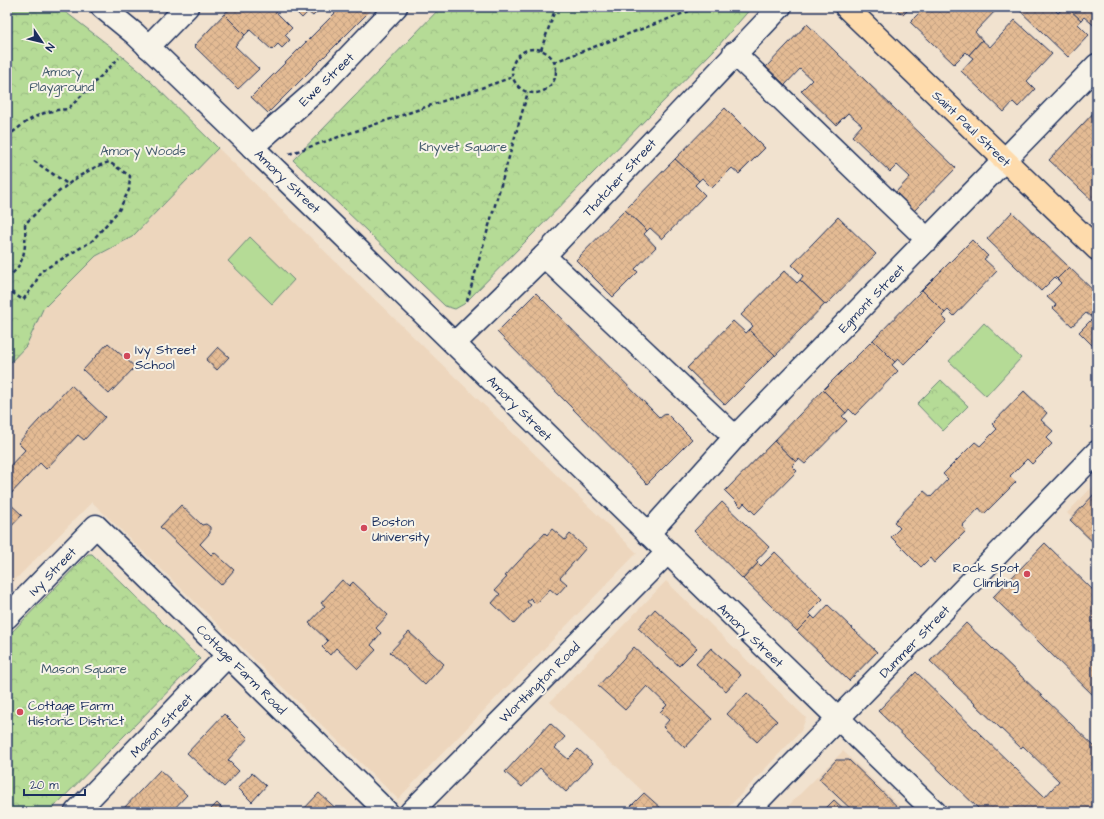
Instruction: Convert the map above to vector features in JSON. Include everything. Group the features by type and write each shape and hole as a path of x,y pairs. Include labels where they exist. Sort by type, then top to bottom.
{"main road":[{"name":"Saint Paul Street","path":"846,7 1097,249"}],"street":[{"name":"Amory Street","path":"102,7 148,47 260,154 455,343 667,553 935,812"},
{"path":"148,47 187,7"},
{"name":"Ewe Street","path":"260,154 317,90 396,7"},
{"name":"Thatcher Street","path":"455,343 544,256 734,53 780,7"},
{"path":"734,53 928,240"},
{"name":"Egmont Street","path":"648,534 735,437 1097,65"},
{"path":"544,256 735,437"},
{"name":"Dummer Street","path":"746,812 1097,452"},
{"name":"Ivy Street","path":"7,617 96,526"},
{"name":"Cottage Farm Road","path":"96,526 387,812"},
{"name":"Worthington Road","path":"411,812 667,553"},
{"name":"Mason Street","path":"76,812 228,655"}],"path":[{"path":"541,50 556,7"},
{"path":"554,62 700,7"},
{"path":"541,50 550,56 554,62 556,72 550,86 543,91 536,93 528,92 522,89 513,77 514,62 526,51 541,50"},
{"path":"7,137 28,120 50,110 68,109 118,58"},
{"path":"260,154 513,77"},
{"path":"465,306 528,92"},
{"path":"34,161 69,185"},
{"path":"7,278 16,271 26,249 26,224 52,197 85,173 109,162 130,176 129,190 119,210 92,241 40,272 35,284 23,300 7,289"}],"shaded area":[{"name":"Boston University","path":"218,148 637,553 398,799 92,502 13,582 7,576 7,366 26,346 43,309 96,256 132,237"},
{"path":"1097,482 1097,542 1067,513"},
{"path":"666,581 806,718 801,731 724,812 664,812 550,702"},
{"path":"843,751 906,812 782,812"}],"green space":[{"name":"Amory Woods","path":"7,7 59,7 143,74 218,148 132,237 96,256 43,309 26,346 7,366"},
{"name":"Knyvet Square","path":"441,7 752,7 718,46 464,304 455,309 445,306 293,160"},
{"path":"250,237 294,280 272,304 228,261"},
{"path":"984,323 1021,358 986,396 949,361"},
{"path":"941,380 968,406 943,431 917,404"},
{"name":"Mason Square","path":"88,554 92,554 200,659 49,812 7,812 7,637"}],"building":[{"path":"232,7 271,7 292,28 285,35 290,40 282,48 278,44 272,50 250,30 245,35 224,14"},
{"path":"291,7 322,7 313,16 308,12 302,18"},
{"path":"341,7 374,7 268,113 251,97"},
{"path":"894,7 911,7 903,15"},
{"path":"919,7 999,7 975,32 982,40 969,55 966,52 954,64 910,22 922,10"},
{"path":"1016,7 1052,7 1058,13 1064,7 1067,7 1081,20 1078,24 1089,35 1068,57"},
{"path":"1067,7 1097,7 1097,28 1084,17 1081,20"},
{"path":"224,14 245,35 235,46 259,69 238,89 194,46"},
{"path":"1015,20 1052,54 1027,81 1035,89 1018,107 1013,102 1004,112 961,71 973,58 969,55 982,40 990,47"},
{"path":"807,24 956,168 913,212 894,194 910,177 897,165 890,172 852,136 862,125 848,113 836,125 801,91 812,80 800,69 785,85 766,67"},
{"path":"725,108 765,148 739,174 732,168 712,188 702,178 699,181 675,159"},
{"path":"1097,109 1097,205 1049,160"},
{"path":"675,159 699,181 695,185 705,195 662,239 650,228 647,231 625,210"},
{"path":"625,210 647,231 644,234 656,247 635,269 638,272 613,297 576,260"},
{"path":"1012,212 1069,267 1057,279 1055,277 1041,291 987,239"},
{"path":"838,217 876,254 826,305 800,280 803,276 792,265"},
{"path":"972,240 988,256 984,259 997,271 954,316 948,310 945,313 922,290"},
{"path":"1069,267 1097,294 1097,309 1090,316 1086,313 1072,326 1053,308 1056,305 1047,297 1061,283 1057,279"},
{"path":"784,271 797,283 800,280 825,304 775,356 749,330 753,326 741,315"},
{"path":"922,290 945,313 942,316 947,321 904,364 898,359 895,362 873,340"},
{"path":"536,293 660,418 666,413 692,439 647,484 497,332"},
{"path":"1097,309 1097,350 1079,332 1092,319 1090,316"},
{"path":"733,321 746,333 749,330 775,355 725,405 687,368"},
{"path":"873,340 895,362 892,365 898,371 855,415 849,409 846,413 823,390"},
{"path":"108,343 135,367 109,394 83,370"},
{"path":"218,347 229,357 217,370 206,360"},
{"path":"71,385 105,417 84,440 78,435 46,469 40,463 7,498 7,469 25,450 18,443"},
{"path":"823,390 846,413 842,416 847,421 805,464 799,459 796,462 774,441"},
{"path":"1024,391 1047,413 1041,420 1053,431 1046,438 1052,444 1032,464 1027,459 1010,476 1016,482 984,514 979,508 962,526 966,531 934,563 930,558 921,567 891,537 900,528 894,522 924,491 931,497 948,479 943,474 975,442 980,446 997,429 992,424"},
{"path":"774,441 796,462 792,466 797,471 755,514 744,503 741,507 725,491"},
{"path":"1097,491 1097,546 1070,520"},
{"path":"7,501 22,515 7,531"},
{"path":"722,502 769,547 756,561 758,563 743,579 694,531"},
{"path":"181,505 202,525 206,524 210,527 210,533 200,544 211,555 214,552 234,570 221,585 160,527"},
{"path":"552,529 565,540 570,534 586,548 560,578 567,584 557,595 550,589 536,604 530,598 527,602 531,605 514,624 492,603 500,594 495,590 507,577 505,576 545,533 547,535"},
{"path":"1045,543 1097,594 1097,699 993,597"},
{"path":"775,552 823,599 809,613 812,616 797,631 743,579 758,563 761,566"},
{"path":"342,580 349,586 353,582 388,615 376,628 381,633 371,645 376,650 358,669 336,648 330,655 322,647 328,641 309,623 325,606 321,603"},
{"path":"828,605 877,652 849,681 797,631 812,616 815,619"},
{"path":"655,609 697,648 679,666 638,628"},
{"path":"966,623 1097,749 1097,812 982,812 878,711 916,672 1045,797 1059,781 1023,746 1021,748 930,661"},
{"path":"409,632 444,664 425,685 390,652"},
{"path":"634,647 712,719 685,748 663,727 669,720 660,712 667,705 647,686 625,710 598,686"},
{"path":"711,648 741,675 726,691 696,664"},
{"path":"747,693 777,721 757,742 727,714"},
{"path":"224,714 248,738 228,760 239,771 224,787 187,753"},
{"path":"550,723 565,737 555,748 568,759 578,749 593,763 566,792 540,768 522,787 505,772"},
{"path":"836,760 849,760 903,812 854,812 819,779"},
{"path":"160,770 187,795 171,812 126,812 123,809"},
{"path":"252,773 266,786 252,802 238,788"},
{"path":"319,793 340,812 301,812"},
{"path":"644,793 662,809 659,812 625,812"},
{"path":"834,800 847,812 822,812"},
{"path":"217,803 226,812 208,812"}],"place":[{"name":"Ivy Street School","path":"127,356"},
{"name":"Boston University","path":"364,528"},
{"name":"Rock Spot Climbing","path":"1027,574"},
{"name":"Cottage Farm Historic District","path":"20,712"}],"park label":[{"name":"Amory Playground","path":"62,78"}]}
